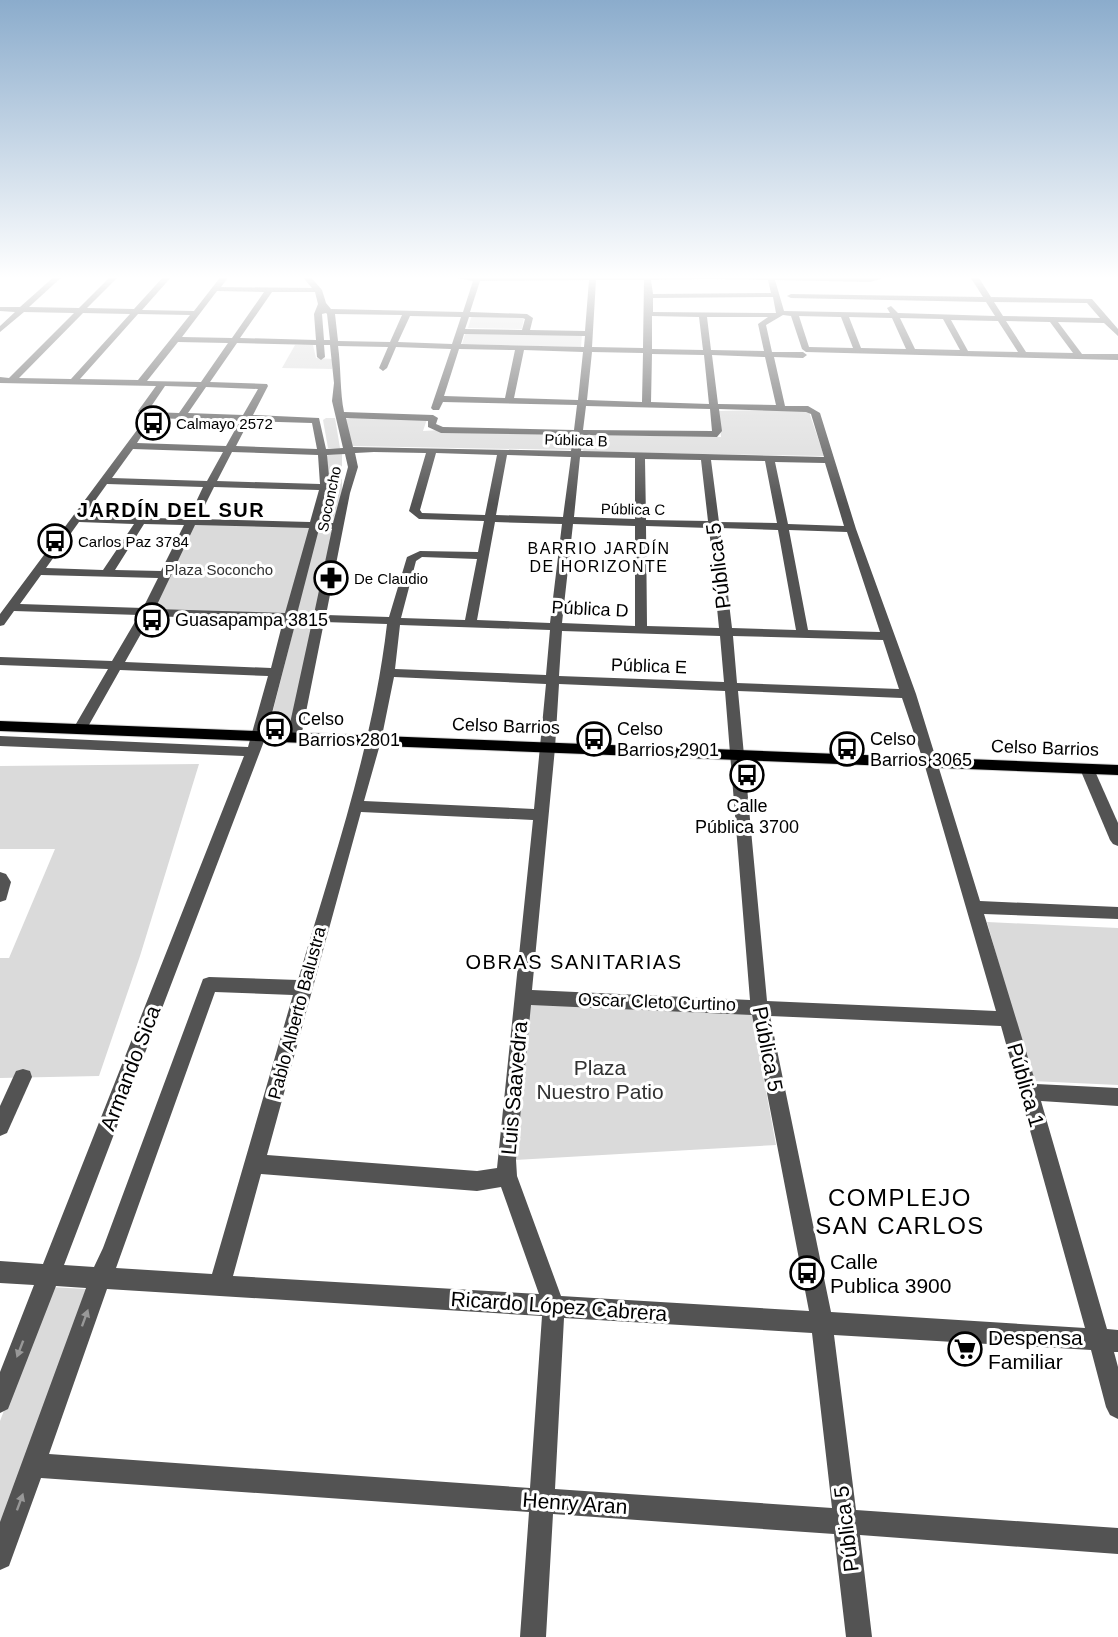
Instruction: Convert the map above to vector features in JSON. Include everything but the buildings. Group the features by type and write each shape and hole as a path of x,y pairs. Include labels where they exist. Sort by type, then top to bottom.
{"main road":[{"name":"Celso Barrios","path":"0,726 80,729 256,744 294,737 1118,770"}],"street":[{"path":"12,380 40,351"},
{"path":"74,381 101,351"},
{"path":"141,383 165,351"},
{"path":"182,416 226,351"},
{"path":"321,351 321,357"},
{"name":"Soconcho","path":"294,737 338,526 352,472 340,415 334,351"},
{"path":"383,368 391,351"},
{"path":"454,351 433,418 433,427 441,430 714,435 717,431 707,352"},
{"path":"509,401 519,351"},
{"name":"Luis Saavedra","path":"533,1637 554,1306 507,1176 506,1160 548,748 556,626 588,351"},
{"path":"646,405 648,351"},
{"path":"671,351 768,354 837,351"},
{"path":"879,351 1118,357"},
{"path":"1022,351 1024,355"},
{"path":"1076,351 1079,356"},
{"path":"439,399 781,408 768,354"},
{"path":"0,380 264,386 210,484 147,612 80,729"},
{"path":"0,622 149,419 143,411 163,384"},
{"name":"Pública 1","path":"781,408 808,409 815,413 851,530 931,763 1029,1092 1108,1340 1118,1407"},
{"path":"146,415 246,417"},
{"path":"340,415 433,418"},
{"name":"Soconcho","path":"246,417 311,419 317,422 325,487 256,744"},
{"name":"Pública B","path":"130,446 322,452 432,451 829,460"},
{"name":"Pública C","path":"432,451 415,514 427,518 851,530"},
{"path":"471,622 502,453"},
{"path":"640,456 641,630"},
{"name":"Pública 5","path":"706,458 726,632 759,1006 822,1323 859,1637"},
{"path":"770,459 803,634"},
{"path":"104,481 325,487"},
{"path":"76,519 338,526"},
{"path":"107,573 141,521"},
{"path":"374,741 388,673 394,620 411,559 414,556 482,556"},
{"path":"37,572 165,575"},
{"name":"Pública D","path":"11,607 641,630 888,636"},
{"path":"0,661 276,672"},
{"name":"Pública E","path":"388,673 909,694"},
{"path":"0,741 256,744"},
{"name":"Pablo Alberto Balustra","path":"220,1285 302,988 374,741"},
{"name":"Armando Sica","path":"0,1401 256,744"},
{"path":"1087,769 1118,840"},
{"path":"355,806 541,815"},
{"path":"0,878 3,882 0,896"},
{"path":"974,907 1118,913"},
{"path":"0,1557 209,984 302,988"},
{"name":"Oscar Cleto Curtino","path":"522,997 1007,1019"},
{"path":"0,1127 23,1077"},
{"path":"1029,1092 1118,1097"},
{"path":"255,1164 477,1181 507,1176"},
{"name":"Ricardo López Cabrera","path":"0,1272 1108,1340"},
{"name":"Henry Aran","path":"33,1465 1118,1541"}],"green space":[{"path":"291,351 314,351 316,358 333,359 332,369 282,368"},
{"path":"808,409 824,456 585,452 581,449 582,438 587,435 721,437 718,411"},
{"path":"354,417 427,419 423,431 570,434 572,436 571,450 349,446 346,419"},
{"path":"335,418 340,448 328,448 323,420"},
{"path":"342,454 342,491 335,521 330,523 319,521 326,457"},
{"name":"Plaza Soconcho","path":"190,523 313,527 290,616 147,612"},
{"path":"317,530 332,530 319,614 297,612"},
{"path":"297,616 317,617 294,736 267,734"},
{"path":"199,764 140,956 99,1076 0,1078 0,958 9,958 55,849 0,849 0,766"},
{"path":"987,922 1118,928 1118,1085 1032,1081"},
{"name":"Plaza Nuestro Patio","path":"530,1000 751,1010 776,1145 515,1160"},
{"path":"51,1287 86,1289 0,1532 0,1421"}],"place":[{"name":"Calmayo 2572","path":"153,423"},
{"name":"Carlos Paz 3784","path":"55,541"},
{"name":"De Claudio","path":"331,578"},
{"name":"Guasapampa 3815","path":"152,620"},
{"name":"Celso Barrios 2801","path":"275,729"},
{"name":"Celso Barrios 2901","path":"594,739"},
{"name":"Celso Barrios 3065","path":"847,749"},
{"name":"Calle Pública 3700","path":"747,775"},
{"name":"Calle Publica 3900","path":"807,1273"},
{"name":"Despensa Familiar","path":"965,1349"}],"district":[{"name":"JARDÍN DEL SUR","path":"171,510"},
{"name":"BARRIO JARDÍN DE HORIZONTE","path":"599,557"},
{"name":"OBRAS SANITARIAS","path":"574,962"},
{"name":"COMPLEJO SAN CARLOS","path":"900,1211"}]}
